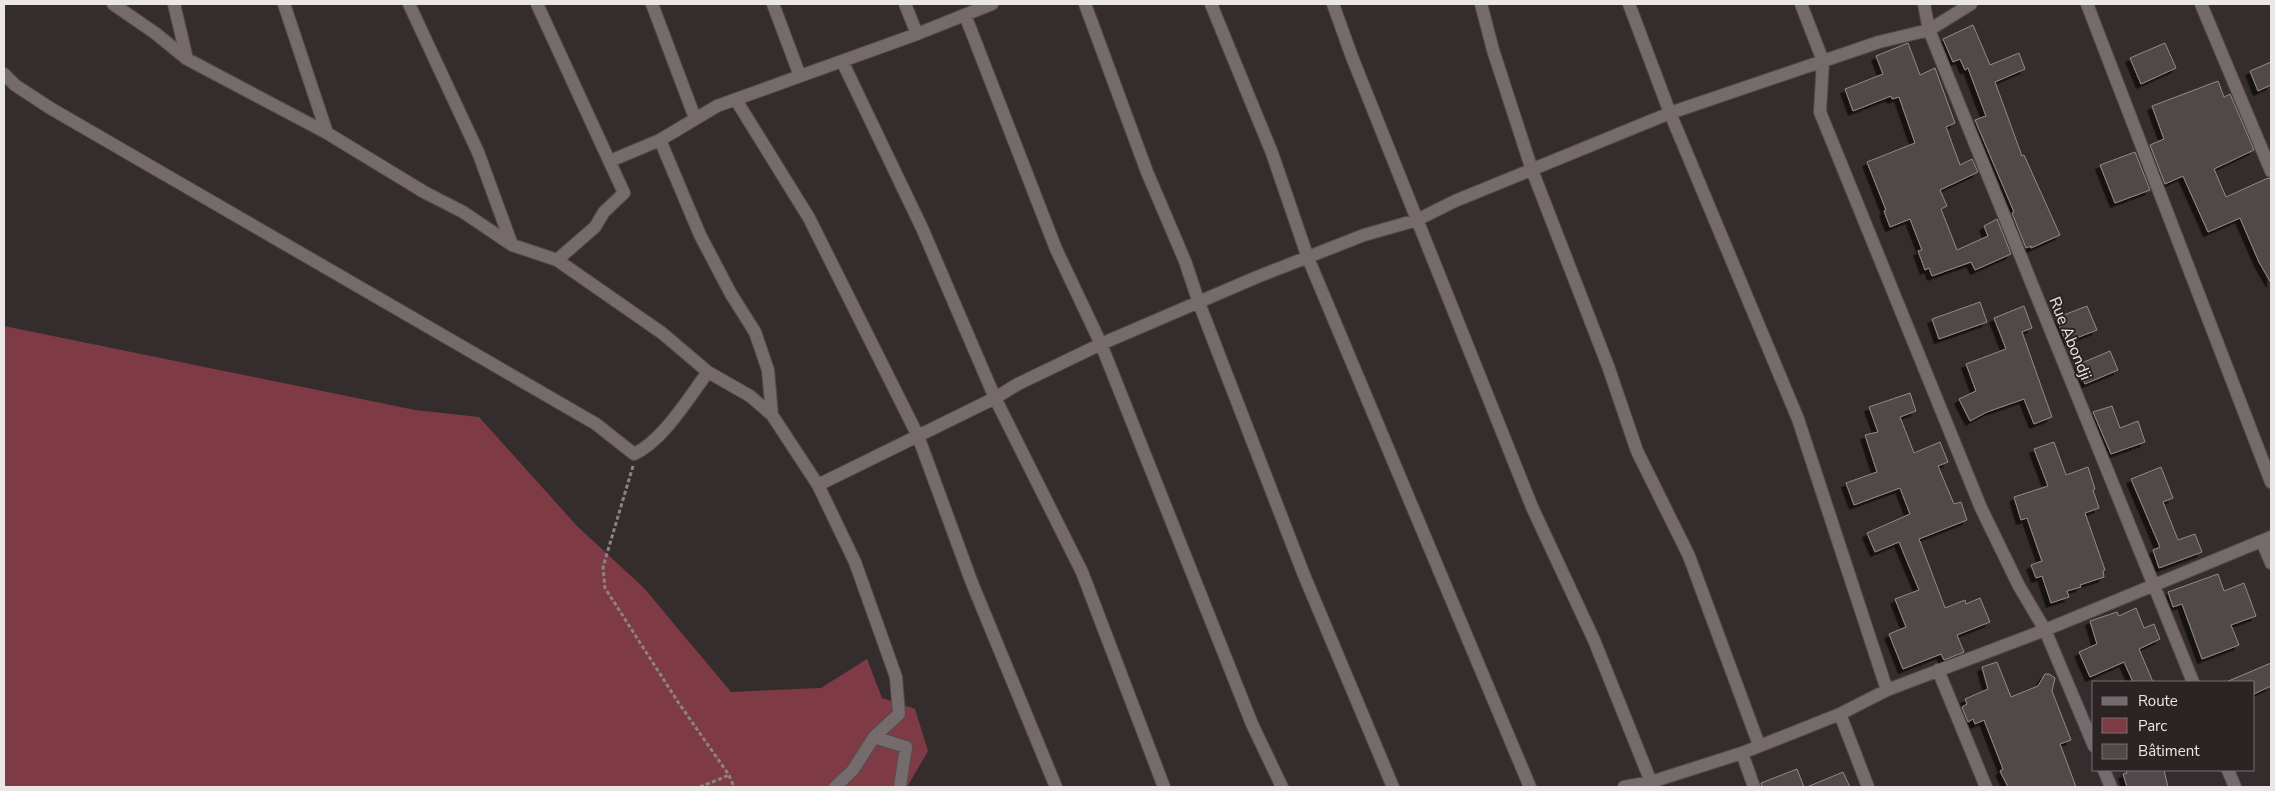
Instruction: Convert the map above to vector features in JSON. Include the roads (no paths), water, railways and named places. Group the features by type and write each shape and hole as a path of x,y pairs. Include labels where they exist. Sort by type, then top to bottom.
{"street":[{"path":"113,4 188,59 327,133 424,192 463,212 512,246 557,260 662,333 708,372 750,396 772,415 818,485 855,562 896,677 899,714 874,737 853,770 835,787"},
{"path":"174,4 188,59"},
{"path":"284,4 327,133"},
{"path":"409,4 478,152 512,246"},
{"path":"537,4 624,193 604,212 595,227 557,260"},
{"path":"652,4 695,118"},
{"path":"773,4 800,76"},
{"path":"905,4 917,34"},
{"path":"610,161 660,140 717,106 917,34 992,4"},
{"path":"1084,4 1148,172 1185,261 1199,303 1304,575 1393,787"},
{"path":"1212,4 1272,153 1308,258 1530,787"},
{"path":"1333,4 1352,57 1532,506 1594,640 1652,785"},
{"path":"1480,4 1532,170 1608,366 1637,451 1689,556 1758,745"},
{"path":"1629,4 1670,113 1798,420 1887,690"},
{"path":"1801,4 1822,61 1820,112 1940,401 1981,508 2019,586 2045,630 2092,741"},
{"name":"Rue Abondji","path":"1924,4 1929,30 2193,681"},
{"path":"818,485 1101,344 1257,277 1364,235 1417,220 1455,201 1670,113 1879,42 1929,30 1970,4"},
{"path":"2087,4 2271,482"},
{"path":"2201,4 2271,171"},
{"path":"966,14 1056,249 1101,344 1252,724 1282,787"},
{"path":"842,61 922,228 995,398 1082,572 1144,740 1164,787"},
{"path":"4,74 15,85 50,108 596,424 634,454 644,450 655,439 708,372"},
{"path":"736,100 809,218 918,436 972,583 1056,787"},
{"path":"660,140 700,236 731,294 755,332 768,370 772,415"},
{"path":"1624,787 1652,785 1742,753 1758,745 1840,714 1887,690 2045,630 2267,539 2271,563"},
{"path":"1938,670 1986,787"},
{"path":"1840,714 1868,787"},
{"path":"874,737 906,748 900,787"},
{"path":"1742,753 1754,787"},
{"path":"2104,771 2111,787"},
{"path":"2228,771 2235,787"}]}
